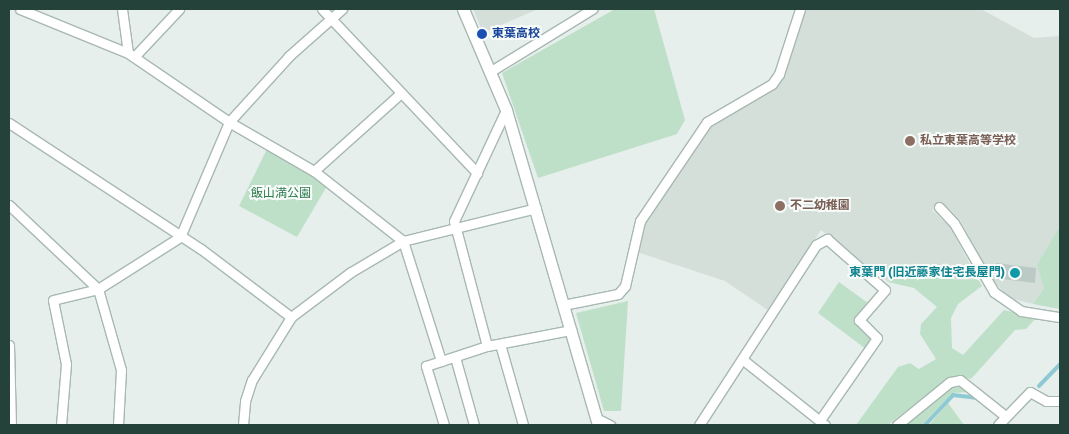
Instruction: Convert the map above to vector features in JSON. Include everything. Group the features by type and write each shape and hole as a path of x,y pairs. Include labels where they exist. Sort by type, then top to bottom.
{"street":[{"path":"20,9 131,55 229,122 314,171 403,241 441,361"},
{"path":"122,9 131,55"},
{"path":"131,55 179,9"},
{"path":"322,9 477,173"},
{"path":"61,425 66,364 53,300 98,289 180,236 229,122 288,56 342,9"},
{"path":"462,9 491,71 506,110 597,422 610,425"},
{"path":"491,71 592,9"},
{"path":"563,306 618,294 626,286 640,221 708,122 772,84 779,74 800,9"},
{"path":"314,171 401,93"},
{"path":"487,346 454,221 506,110"},
{"path":"9,123 180,236 291,317"},
{"path":"9,205 98,289 121,370 118,425"},
{"path":"939,207 954,223 994,292 1021,311 1060,317"},
{"path":"243,425 252,380 291,317 351,272 403,241 536,208"},
{"path":"700,425 742,359 816,245 827,239 885,290 859,320 877,338 823,423 742,359"},
{"path":"444,425 426,366 487,346 571,330"},
{"path":"500,344 523,425"},
{"path":"9,345 11,425"},
{"path":"455,356 474,425"},
{"path":"897,425 950,382 960,380 1004,415"},
{"path":"998,425 1004,415 1030,392 1046,401 1060,401"}],"shaded area":[{"path":"473,9 538,9 483,33"},
{"name":"私立東葉高等学校","path":"805,9 981,9 1034,38 1060,36 1060,226 1038,265 1044,288 1033,304 1009,298 992,279 960,220 945,205 932,210 950,227 978,279 959,280 901,270 888,282 821,230 769,311 725,281 637,252 643,221 709,124 777,86"}],"green space":[{"path":"615,9 654,9 685,120 677,134 538,178 502,73"},
{"name":"飯山満公園","path":"267,149 327,186 297,237 239,206"},
{"path":"1060,226 1060,309 1033,304 1044,288 1037,265"},
{"path":"901,270 958,280 978,279 982,286 958,304 951,318 952,348 963,355 1004,310 1036,318 1026,329 1015,330 971,379 958,375 948,378 888,425 856,425 898,367 910,363 919,369 936,359 920,334 921,324 937,307 914,288 888,282"},
{"path":"839,282 868,303 854,319 872,340 866,349 818,313"},
{"path":"628,301 621,411 604,411 576,313"},
{"path":"960,386 970,392 952,393 922,425 904,425 949,389"},
{"path":"948,403 964,425 929,425"}],"building":[{"name":"東葉門 (旧近藤家住宅長屋門)","path":"996,263 1036,268 1035,283 994,278"}],"waterway":[{"path":"1039,386 1060,364"},
{"path":"925,425 953,395 976,398"}],"place":[{"name":"東葉高校","path":"482,34"},
{"name":"私立東葉高等学校","path":"910,141"},
{"name":"不二幼稚園","path":"780,206"},
{"name":"東葉門 (旧近藤家住宅長屋門)","path":"1015,273"}]}
